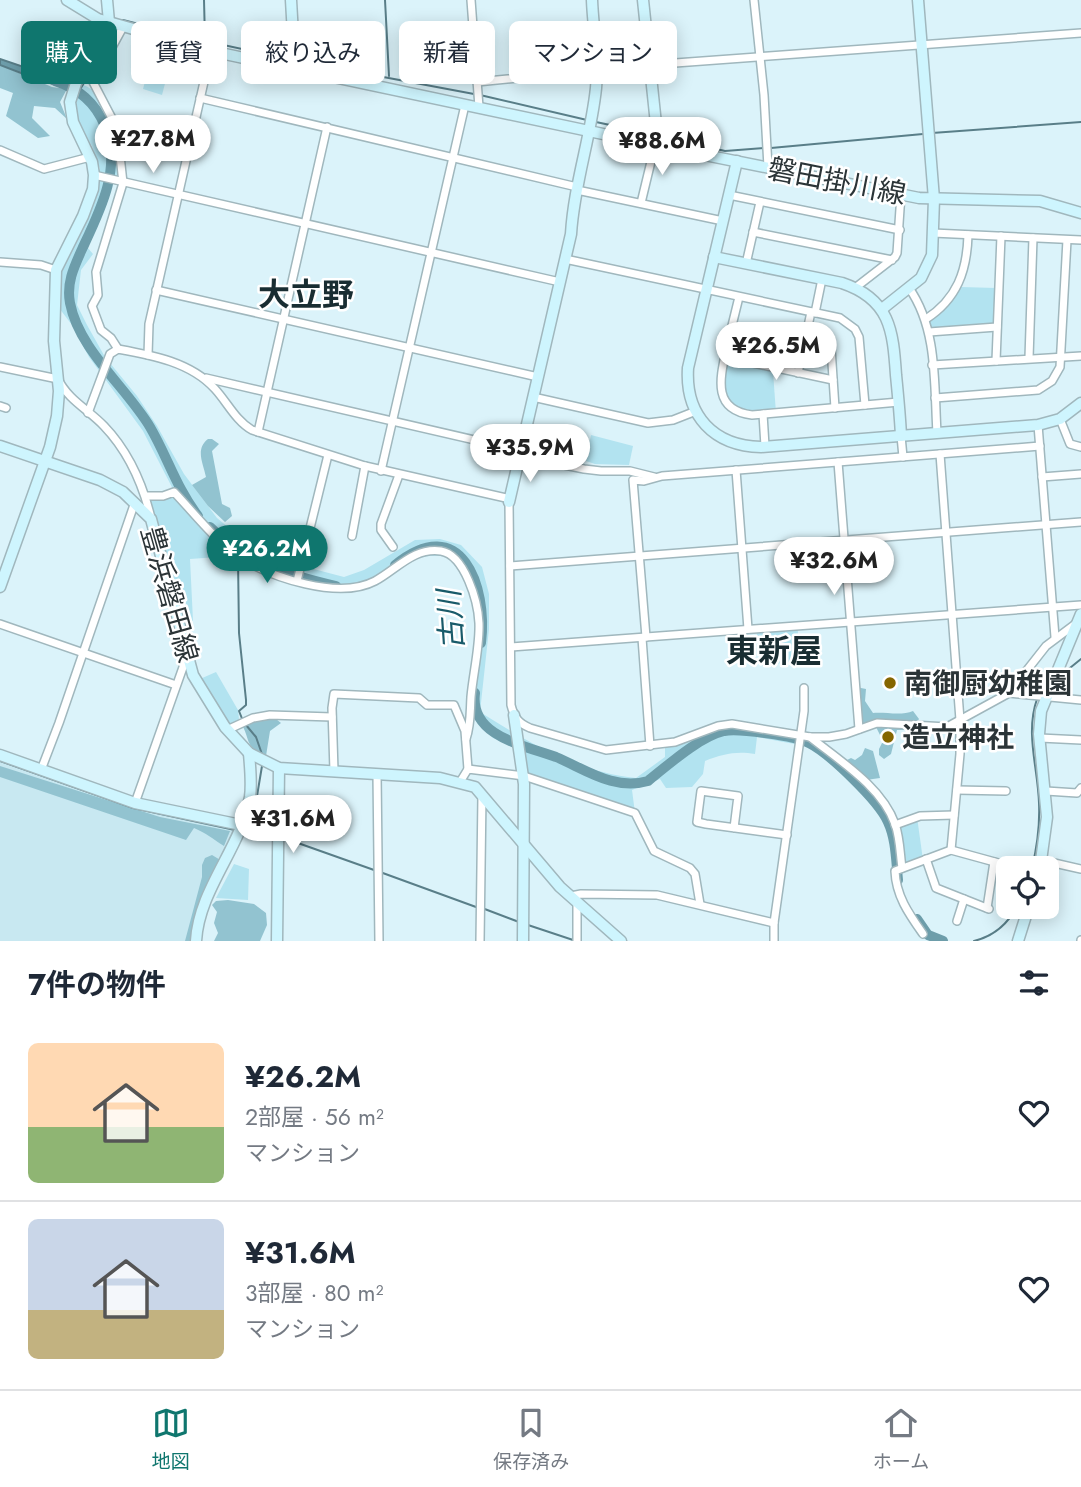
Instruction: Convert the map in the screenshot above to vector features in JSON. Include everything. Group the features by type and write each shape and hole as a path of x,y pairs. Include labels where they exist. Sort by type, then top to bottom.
{"street":[{"name":"磐田掛川線","path":"67,0 107,21"},
{"path":"107,0 109,21"},
{"path":"291,0 292,21"},
{"path":"471,0 473,21"},
{"path":"592,0 593,21"},
{"path":"643,0 645,21"},
{"path":"754,0 768,167"},
{"path":"882,309 920,278 930,262 934,199 918,0"},
{"name":"磐田掛川線","path":"117,25 131,29"},
{"path":"118,349 111,338 101,330 92,306 98,295 96,272 124,183 117,128 93,82 123,27"},
{"path":"677,63 1081,33"},
{"path":"0,587 57,416 58,379 54,341 56,270 83,216 96,175 73,122 70,102 76,84"},
{"path":"148,355 149,324 203,84"},
{"name":"磐田掛川線","path":"365,84 901,194 934,199 1040,201 1081,213"},
{"path":"477,84 478,107"},
{"path":"523,941 524,776 511,705 509,502 571,233 597,84"},
{"path":"641,203 655,145 656,124 651,84"},
{"path":"200,98 723,221"},
{"path":"381,471 465,104"},
{"path":"258,432 327,127"},
{"path":"0,150 44,169 90,158"},
{"path":"737,162 688,368 688,388 696,411 714,433 729,442 765,446 1038,425 1060,419 1081,403"},
{"path":"96,175 560,282"},
{"path":"855,288 892,260 897,253 901,194"},
{"path":"729,195 900,230"},
{"path":"746,264 760,202"},
{"path":"754,232 892,260"},
{"path":"933,233 1081,240"},
{"path":"926,319 944,304 961,279 967,255 968,235"},
{"path":"996,360 1001,236"},
{"path":"1029,358 1033,238"},
{"path":"934,398 1038,390 1057,375 1062,356 1067,240"},
{"path":"714,257 855,288 870,297 882,309 894,339 904,457"},
{"path":"565,259 839,318 855,329 861,344 865,405"},
{"path":"0,262 41,265 56,270"},
{"path":"798,373 822,279"},
{"path":"909,288 926,319 929,332 937,433"},
{"path":"156,290 538,377"},
{"path":"739,297 720,384 724,401 742,414 899,402"},
{"path":"929,332 997,327"},
{"path":"732,328 831,348 835,408"},
{"path":"88,413 110,354 118,349 148,355 184,367 201,377 212,385 241,422 258,432 365,467 496,496 509,502"},
{"path":"932,365 1081,356"},
{"path":"725,357 833,380"},
{"path":"0,367 58,379 68,394 106,427 126,451 146,496 151,519"},
{"path":"201,377 583,469 630,471 654,477"},
{"path":"533,397 648,423 673,420 696,411"},
{"path":"762,414 765,446"},
{"path":"1060,419 1070,444 1081,447"},
{"path":"1038,425 1055,637"},
{"name":"豊浜磐田線","path":"0,446 100,480 123,492 151,519 187,656 200,687 227,730 249,753 279,768 440,778 475,787 560,887 621,941"},
{"path":"650,746 634,480 1040,446"},
{"path":"940,454 960,720 951,850"},
{"path":"297,581 328,455"},
{"path":"838,462 859,729"},
{"path":"352,536 365,467"},
{"path":"736,470 748,629"},
{"path":"1042,477 1081,474"},
{"path":"393,547 381,524 398,475"},
{"path":"146,496 163,496 174,492 239,557 297,581 331,589 354,589 379,579 414,555 425,551 442,551 457,559 469,583 479,624 470,701 472,722 466,739"},
{"path":"41,770 135,502"},
{"path":"510,566 1081,522"},
{"path":"511,647 1081,605"},
{"path":"514,715 520,724 530,728 602,749 675,742 718,726 732,724 805,736 829,737 877,723 947,727 1009,693 1055,637 1080,618"},
{"path":"1041,856 1048,817 1040,738 1041,710 1080,618"},
{"path":"0,624 176,685"},
{"path":"135,803 187,656"},
{"path":"774,941 774,923 787,835 805,736 804,688"},
{"path":"1009,693 1081,700"},
{"path":"334,771 334,694 419,698 427,705 454,705 466,739 468,769 460,782"},
{"path":"227,730 253,718 270,715 332,717"},
{"path":"805,736 850,769 886,806 895,825 902,868"},
{"path":"1040,738 1081,740"},
{"path":"196,941 203,906 242,825 250,794 249,753"},
{"path":"0,755 135,803 242,825"},
{"path":"276,941 279,768"},
{"path":"468,769 524,776 635,813 654,851 690,868 695,874 700,904"},
{"path":"377,774 379,941"},
{"path":"957,790 1006,791"},
{"path":"734,828 738,796 701,791 697,822 734,828 787,835"},
{"path":"1046,791 1080,791"},
{"path":"480,941 482,794"},
{"path":"895,825 920,816 954,816"},
{"path":"923,934 897,890 895,871 926,859 951,850 994,862 988,909 936,888 926,859"},
{"path":"1059,866 1081,869"},
{"path":"577,941 574,899 581,894 645,893 774,923"},
{"path":"957,921 964,899"},
{"path":"1017,941 1025,919"}],"shaded area":[{"path":"0,59 21,66 21,73 0,65"},
{"path":"0,65 21,74 21,84 45,84 67,89 60,102 67,119 55,108 34,106 32,118 50,136 38,138 6,116 13,93 0,88"},
{"path":"54,84 70,84 68,88"},
{"path":"81,84 102,99 113,123 121,176 113,177 87,247 93,254 81,270 77,305 105,357 137,396 184,474 217,518 254,549 287,562 344,577 364,570 415,540 440,539 461,545 482,567 489,594 489,629 480,712 535,745 574,763 636,778 665,757 665,746 718,726 801,735 800,745 757,737 755,754 730,754 705,761 703,774 692,787 666,788 660,779 632,790 635,813 524,776 520,750 493,738 471,713 479,624 471,589 453,556 407,560 366,583 329,585 267,570 231,551 236,550 221,542 232,556 190,559 193,621 184,620 146,496 176,495 143,431 89,357 72,325 56,304 56,287 64,258 100,169 92,146 78,123 76,94"},
{"path":"144,84 165,84 162,95 143,89"},
{"path":"961,287 996,288 995,321 991,324 935,329 930,321 948,305"},
{"path":"724,359 773,372 776,413 736,411 723,397"},
{"path":"591,435 633,446 629,465 595,464 586,461"},
{"path":"208,439 219,444 212,451 222,504 230,508 232,516 225,522 192,485 206,477 201,452"},
{"path":"798,628 797,661 762,666 756,629"},
{"path":"216,672 238,710 239,719 227,726 200,679"},
{"path":"856,687 866,689 865,701 873,713 899,714 913,711 919,719 917,722 891,720 945,729 897,730 891,754 884,759 879,755 879,749 882,743 891,740 891,735 880,735 876,727 859,727"},
{"path":"246,716 276,719 281,723 270,731 266,756 249,743 242,725"},
{"path":"865,748 873,751 880,778 866,780 847,760 855,760 862,755"},
{"path":"0,756 135,803 246,827 199,919 197,941 0,941"},
{"path":"0,766 160,817 230,831 224,846 194,828 186,840 0,777"},
{"path":"917,817 923,860 902,865 895,825"},
{"path":"212,855 222,861 197,941 185,941 202,877 202,865 205,858"},
{"path":"234,864 249,869 248,900 216,898"},
{"path":"216,901 254,904 266,913 267,925 260,941 214,941 218,933 214,923 217,912 212,905"}],"waterway":[{"path":"204,0 205,21"},
{"path":"385,0 389,76"},
{"path":"122,22 123,20 241,49"},
{"path":"385,77 474,94"},
{"name":"古川","path":"62,84 79,92 96,110 110,141 111,157 107,188 70,281 70,303 75,320 93,352 150,427 184,495 198,516"},
{"path":"79,91 83,84"},
{"path":"480,95 587,120"},
{"path":"596,122 652,134"},
{"path":"932,133 1081,122"},
{"path":"771,148 923,134"},
{"path":"661,136 725,151 765,148"},
{"name":"古川","path":"210,527 237,549 268,566 336,586"},
{"name":"古川","path":"395,565 418,551 437,546 453,551 465,562 474,579 480,599 481,643"},
{"path":"238,559 239,633 246,700 246,705 239,711 243,721"},
{"path":"1060,676 1081,659"},
{"name":"古川","path":"475,693 476,708 481,720 490,730 516,744 556,757 600,777 623,783 648,781 694,745 724,731 767,733 809,743 853,778 883,813 893,836 898,880"},
{"path":"1034,856 1039,819 1032,725 1037,699"},
{"path":"246,725 256,737 263,757"},
{"path":"0,761 133,808 235,830"},
{"path":"246,827 256,802 262,766"},
{"path":"247,827 275,835"},
{"path":"281,837 374,870"},
{"path":"380,872 476,907"},
{"path":"482,908 519,922"},
{"name":"古川","path":"917,919 928,935 943,941"},
{"path":"974,941 988,936 1008,919"},
{"path":"528,925 576,941"}],"place":[{"name":"南御厨幼稚園","path":"890,683"},
{"name":"造立神社","path":"888,737"}],"district":[{"name":"大立野","path":"306,295"},
{"name":"東新屋","path":"774,651"}]}
